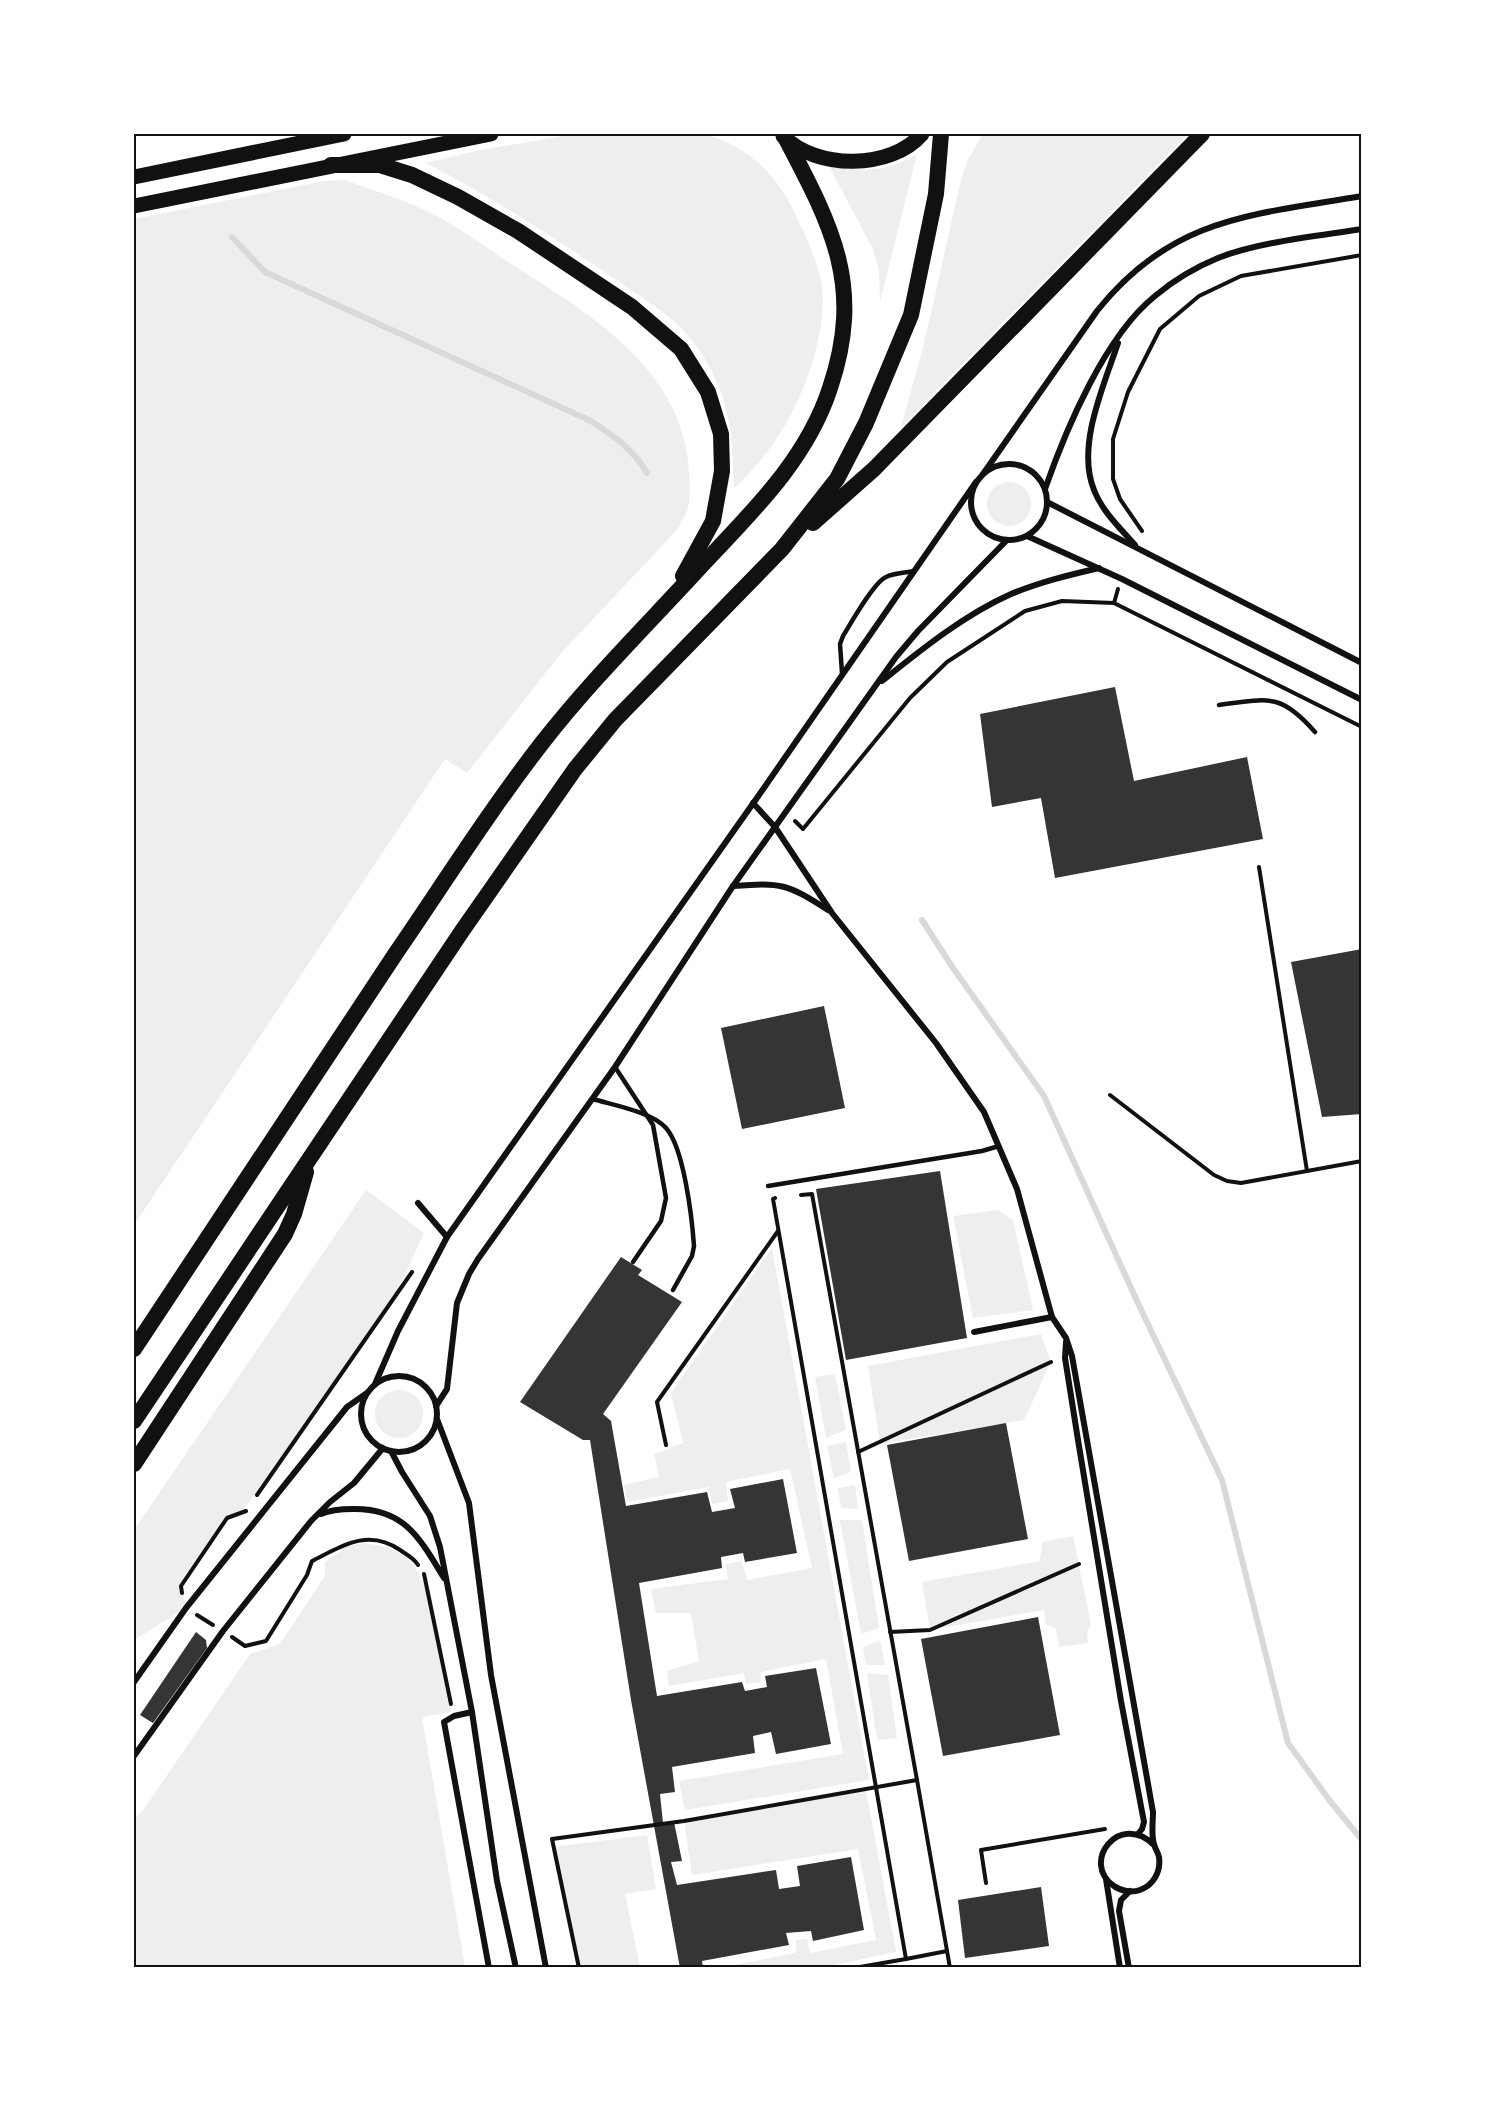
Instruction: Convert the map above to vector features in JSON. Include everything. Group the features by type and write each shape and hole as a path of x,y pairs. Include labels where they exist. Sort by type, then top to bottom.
{"highway":[{"path":"782,549 821,501 852,452 879,394 910,315 936,194 941,134"},
{"path":"134,1420 468,922 575,769 615,720 782,549 874,469 1202,134"},
{"path":"134,1349 320,1066 520,772 584,692 763,501 791,466 822,410 837,363 845,316 842,268 820,203 784,136"},
{"path":"331,165 380,165 412,175 458,197 518,231 632,307 681,349 708,392 721,434 722,471 713,521 672,598"},
{"path":"134,1464 285,1234 294,1214 310,1156"}],"main road":[{"path":"134,177 345,134"},
{"path":"134,206 491,134"},
{"path":"770,134 784,136 804,150 822,157 842,161 862,161 882,157 901,150 922,134"}],"street":[{"path":"134,1683 186,1608 347,1407 367,1393 375,1384 398,1331 447,1237 976,482 1097,311 1118,285 1141,264 1180,238 1222,222 1242,216 1362,196"},
{"path":"1045,489 1058,451 1083,399 1122,333 1136,314 1154,296 1174,281 1219,258 1274,244 1362,229"},
{"path":"1122,333 1095,414 1090,435 1089,459 1094,490 1110,516 1137,548"},
{"path":"436,1406 447,1389 455,1311 469,1274 615,1067 733,886 875,687 918,631 1006,541 1027,536 1042,522 1047,502 1045,489 1034,474 1017,465 999,466 982,474"},
{"path":"976,482 970,500 974,519 987,534 1006,541"},
{"path":"1047,502 1362,663"},
{"path":"1027,536 1122,579 1362,700"},
{"path":"875,687 928,645 979,611 1038,584 1099,568"},
{"path":"753,803 775,827 832,913 959,1075 984,1112 1017,1189 1052,1317 1066,1338 1072,1356 1153,1812 1154,1845"},
{"path":"733,886 758,884 784,886 832,913"},
{"path":"418,1203 447,1237"},
{"path":"974,1332 1052,1317"},
{"path":"1066,1338 1065,1358 1078,1440 1121,1701 1144,1822 1138,1834"},
{"path":"375,1384 387,1378 399,1376 412,1378 423,1384 432,1394 437,1419 468,1503 491,1675 546,1968"},
{"path":"367,1393 362,1404 361,1417 364,1428 370,1439 391,1451 404,1452 421,1444 433,1431 437,1419"},
{"path":"134,1756 223,1631 311,1521 330,1502 354,1484 383,1448"},
{"path":"391,1451 430,1516 441,1546 472,1712 497,1881 516,1968"},
{"path":"311,1521 324,1512 351,1509 373,1510 394,1516 412,1531 447,1582"},
{"path":"472,1712 454,1716 444,1722 489,1968"},
{"path":"1106,1878 1113,1886 1121,1890 1130,1891 1146,1887 1157,1874 1160,1858 1154,1845 1147,1838 1128,1833 1110,1841 1101,1859 1120,1968"},
{"path":"1129,1968 1119,1911 1121,1900 1130,1891"}],"lane":[{"path":"842,674 840,644 873,590 886,576 914,571"},
{"path":"1219,705 1270,699 1293,710 1315,732"},
{"path":"615,1067 653,1125 666,1198 661,1221 633,1262"},
{"path":"593,1099 649,1117 666,1128 678,1152 694,1237 692,1256 673,1290"},
{"path":"768,1186 982,1151 999,1146"}],"path":[{"path":"1137,548 1144,533 1120,499 1113,479 1113,439 1128,392 1160,329 1199,296 1241,276 1362,255"},
{"path":"1114,603 1122,579"},
{"path":"785,813 803,829 910,698 947,662 1025,611 1062,601 1114,603 1362,727"},
{"path":"1259,867 1307,1171"},
{"path":"1110,1095 1220,1179 1241,1183 1362,1161"},
{"path":"793,1196 812,1194 950,1968"},
{"path":"783,1197 773,1199 906,1959"},
{"path":"666,1444 657,1402 779,1230"},
{"path":"254,1501 414,1269"},
{"path":"858,1452 1051,1362"},
{"path":"247,1510 227,1518 181,1586 186,1608 245,1646 266,1641 307,1575 312,1561 352,1541 370,1540 390,1543 415,1561 425,1575 454,1716"},
{"path":"890,1632 930,1630 1079,1564"},
{"path":"579,1968 552,1839 684,1821 916,1780"},
{"path":"986,1882 981,1850 1109,1828"},
{"path":"854,1968 947,1951"}],"shaded area":[{"path":"574,134 703,134 719,139 748,154 771,176 790,203 805,234 822,286 823,307 815,352 789,419 765,455 734,489 730,432 721,392 704,358 682,329 647,300 542,231 426,163 476,151"},
{"path":"983,134 1188,134 901,427 923,348 961,180 967,161"},
{"path":"917,154 880,302 879,270 873,249 830,168 879,169 902,162"},
{"path":"344,180 391,196 447,221 570,302 624,345 667,397 681,427 688,461 689,505 676,531 562,652 467,773 445,759 134,1225 134,219 324,181"},
{"path":"1009,482 1025,488 1031,504 1025,520 1009,526 993,520 987,504 993,488"},
{"path":"366,1190 424,1233 394,1298 242,1512 227,1518 181,1586 186,1608 137,1638 134,1644 134,1530"},
{"path":"998,1210 1013,1220 1033,1310 973,1318 953,1216"},
{"path":"772,1248 869,1780 685,1810 679,1781 843,1754 826,1659 761,1672 761,1682 746,1684 744,1673 669,1686 667,1671 699,1661 691,1613 656,1613 651,1589 728,1579 726,1564 742,1561 747,1580 812,1568 790,1469 726,1482 728,1501 712,1504 709,1487 627,1502 624,1485 659,1477 654,1454 683,1443 671,1393"},
{"path":"1041,1334 1051,1362 1024,1420 880,1444 868,1366"},
{"path":"835,1374 846,1430 826,1438 815,1377"},
{"path":"394,1390 404,1390 416,1397 423,1409 423,1419 416,1431 404,1438 394,1438 379,1427 375,1419 375,1409 386,1394"},
{"path":"846,1442 851,1472 834,1478 827,1446"},
{"path":"855,1485 858,1509 841,1508 838,1488"},
{"path":"840,1520 862,1520 879,1628 861,1634"},
{"path":"1073,1536 1091,1624 1087,1632 1088,1643 1059,1647 1056,1628 1046,1625 1044,1610 930,1630 922,1582 1040,1561 1042,1542"},
{"path":"364,1543 387,1548 404,1556 417,1570 426,1591 451,1712 422,1717 465,1967 134,1968 134,1820 144,1809 250,1654 280,1644 325,1576 325,1562 346,1547"},
{"path":"880,1640 885,1665 866,1665 863,1647"},
{"path":"867,1673 888,1675 897,1738 877,1740"},
{"path":"866,1790 896,1952 825,1967 724,1967 796,1953 796,1940 807,1939 810,1953 876,1940 858,1849 692,1875 684,1821"},
{"path":"647,1835 656,1889 625,1894 640,1967 579,1967 553,1847"}],"building":[{"path":"1115,687 1134,781 1247,757 1263,839 1055,878 1041,798 992,807 980,714"},
{"path":"1362,949 1362,1114 1322,1117 1291,962"},
{"path":"824,1006 845,1108 742,1129 721,1028"},
{"path":"940,1171 967,1338 846,1360 816,1189"},
{"path":"621,1257 642,1270 638,1275 682,1302 603,1414 611,1421 626,1506 707,1492 712,1512 735,1508 730,1489 783,1479 797,1553 745,1562 743,1553 721,1557 722,1568 639,1583 657,1696 742,1682 745,1691 767,1687 765,1676 816,1668 831,1744 776,1754 771,1732 753,1736 755,1753 672,1767 675,1792 660,1794 663,1823 674,1822 682,1861 671,1862 677,1885 776,1870 779,1889 800,1886 797,1866 851,1857 864,1930 813,1941 811,1931 786,1933 789,1945 702,1961 703,1968 680,1968 631,1700 590,1440 583,1440 520,1402"},
{"path":"1006,1423 1028,1539 909,1561 887,1445"},
{"path":"1038,1617 1060,1735 943,1756 921,1639"},
{"path":"196,1632 206,1640 207,1648 153,1723 140,1715"},
{"path":"1041,1887 1049,1946 965,1958 958,1900"}],"waterway":[{"path":"232,237 265,272 591,421 629,450 647,473"},
{"path":"922,920 953,968 1044,1096 1137,1301 1222,1480 1288,1743 1362,1840"}]}
